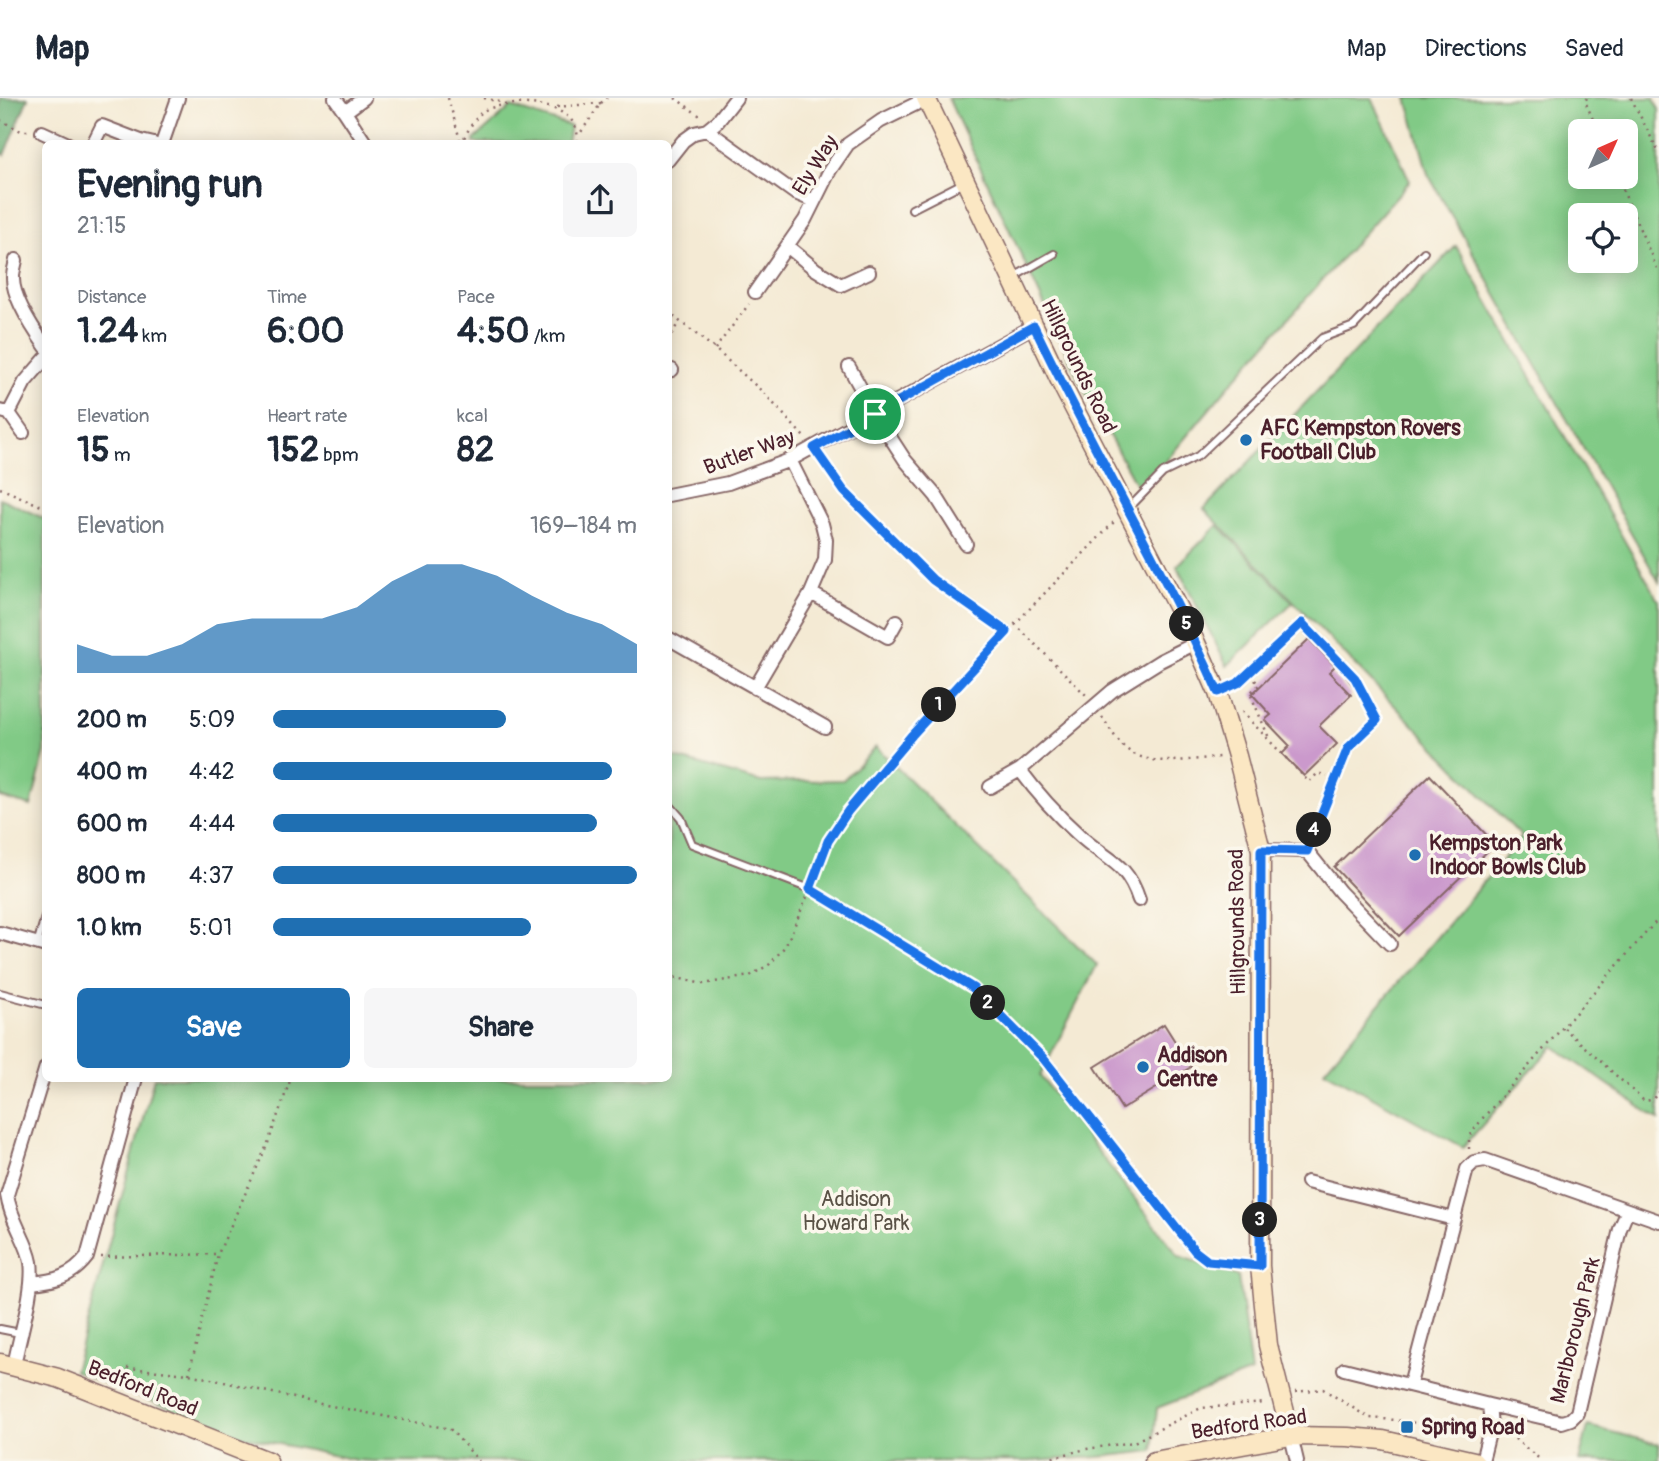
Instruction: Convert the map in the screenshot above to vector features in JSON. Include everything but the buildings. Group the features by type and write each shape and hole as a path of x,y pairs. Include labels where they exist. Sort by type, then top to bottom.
{"street":[{"path":"163,140 178,98"},
{"path":"335,98 363,140"},
{"path":"345,112 364,98"},
{"path":"672,155 683,141 710,127 736,98"},
{"name":"Hillgrounds Road","path":"926,99 1063,387 1196,643 1218,692 1237,756 1261,850 1260,1266 1268,1345 1291,1436"},
{"name":"Ely Way","path":"755,292 787,246 830,170 848,144 881,121 926,99"},
{"path":"95,140 102,126 138,140"},
{"path":"710,127 794,192 814,201"},
{"path":"42,132 59,140"},
{"path":"787,246 815,269 841,285 869,271"},
{"path":"16,260 13,277 15,292 42,341"},
{"name":"Butler Way","path":"672,494 728,484 790,460 1034,326"},
{"path":"23,433 4,412 42,363"},
{"path":"849,367 905,460 936,496 966,544"},
{"path":"755,688 811,593 825,560 822,524 790,460"},
{"path":"811,593 888,637 898,621"},
{"path":"672,640 825,727"},
{"path":"990,787 1020,770 1112,691 1160,661 1196,643"},
{"path":"1020,770 1049,806 1081,837 1116,862 1129,875 1139,900"},
{"path":"1261,850 1307,851 1340,892 1390,944"},
{"path":"0,933 41,945"},
{"path":"7,1364 20,1333 31,1283 31,1262 9,1212 8,1195 42,1080"},
{"path":"31,1283 55,1280 72,1273 87,1257 135,1082"},
{"path":"1410,1384 1467,1169 1474,1161 1485,1160 1659,1221"},
{"path":"1307,1182 1454,1219"},
{"name":"Marlborough Park","path":"1344,1369 1562,1422 1571,1419 1577,1413 1620,1228 1628,1210"},
{"name":"Bedford Road","path":"7,1364 77,1385 262,1461"},
{"path":"1482,1461 1491,1425 1489,1405"},
{"path":"1291,1436 1297,1461"},
{"name":"Bedford Road","path":"1154,1461 1291,1436 1383,1440 1466,1460"}],"lane":[{"path":"912,209 965,182"},
{"path":"1127,509 1163,473 1198,456 1322,338 1354,326 1424,252"},
{"path":"1011,279 1054,254"},
{"path":"1218,692 1238,683 1302,623 1355,678 1377,720 1348,748 1307,851"},
{"path":"672,808 681,818 692,844 810,889 973,988 1043,1058 1195,1251 1208,1261 1260,1266"},
{"path":"0,993 42,1004"},
{"path":"0,1329 20,1333"}],"path":[{"path":"448,98 460,140"},
{"path":"484,98 500,103"},
{"path":"578,135 607,98"},
{"path":"675,98 710,127"},
{"path":"1587,98 1585,101 1593,119"},
{"path":"1632,98 1659,153"},
{"path":"463,140 470,126 484,110 514,99 544,102 557,107 574,125 577,140"},
{"path":"557,107 601,103"},
{"path":"0,121 22,131 42,132"},
{"path":"1623,189 1659,273"},
{"path":"715,349 755,292"},
{"path":"672,316 715,349 765,394 814,448 844,491 933,580 1007,632"},
{"path":"672,333 679,322"},
{"path":"0,488 42,506"},
{"path":"672,977 703,984 750,976 770,964 786,946 828,841 848,811 912,735 1007,632 1127,509"},
{"path":"1015,624 1085,693 1122,746 1136,756 1158,760 1237,756"},
{"path":"1248,673 1259,685 1250,693 1270,743"},
{"path":"1225,716 1241,711 1309,782 1318,774 1335,779"},
{"path":"1474,1161 1469,1150 1469,1137 1482,1119 1659,918"},
{"path":"1564,1028 1644,1101 1652,1100 1659,1092"},
{"path":"188,1374 218,1254 268,1143 290,1082"},
{"path":"87,1257 218,1254"},
{"path":"99,1379 128,1368 188,1374 450,1429 479,1461"},
{"path":"1293,1392 1323,1389 1369,1418 1448,1429 1483,1422"},
{"path":"1039,1461 1134,1441 1201,1408 1266,1403"},
{"path":"1498,1427 1508,1432 1542,1461"}],"green space":[{"path":"0,98 28,98 5,155 0,152"},
{"path":"948,98 1372,98 1410,181 1227,388 1140,492 1083,388"},
{"path":"1407,98 1654,98 1659,110 1659,582 1428,174"},
{"path":"511,107 570,126 568,140 474,140"},
{"path":"1456,246 1659,601 1659,1120 1553,1046 1463,1147 1324,1070 1522,837 1204,509"},
{"path":"0,498 42,518 42,764 31,806 0,797"},
{"path":"1218,525 1293,602 1227,666 1177,566"},
{"name":"Addison Howard Park","path":"876,747 1097,965 1040,1076 1179,1256 1238,1276 1251,1372 1157,1408 1153,1451 1028,1461 356,1460 241,1436 74,1371 153,1082 672,1082 672,757 761,782 843,780"},
{"path":"1588,1426 1659,1444 1659,1461 1579,1461"}],"place":[{"name":"AFC Kempston Rovers Football Club","path":"1246,440"},
{"name":"Kempston Park Indoor Bowls Club","path":"1415,855"},
{"name":"Addison Centre","path":"1143,1067"},
{"name":"Spring Road","path":"1407,1427"}],"route":[{"path":"1034,326 1196,643 1218,692 1238,683 1302,623 1355,678 1371,706 1377,720 1348,748 1307,851 1261,850 1260,1266 1208,1261 1195,1251 1043,1058 973,988 810,889 828,841 848,811 912,735 1007,632 933,580 844,491 814,448 875,414 1034,326"}]}
